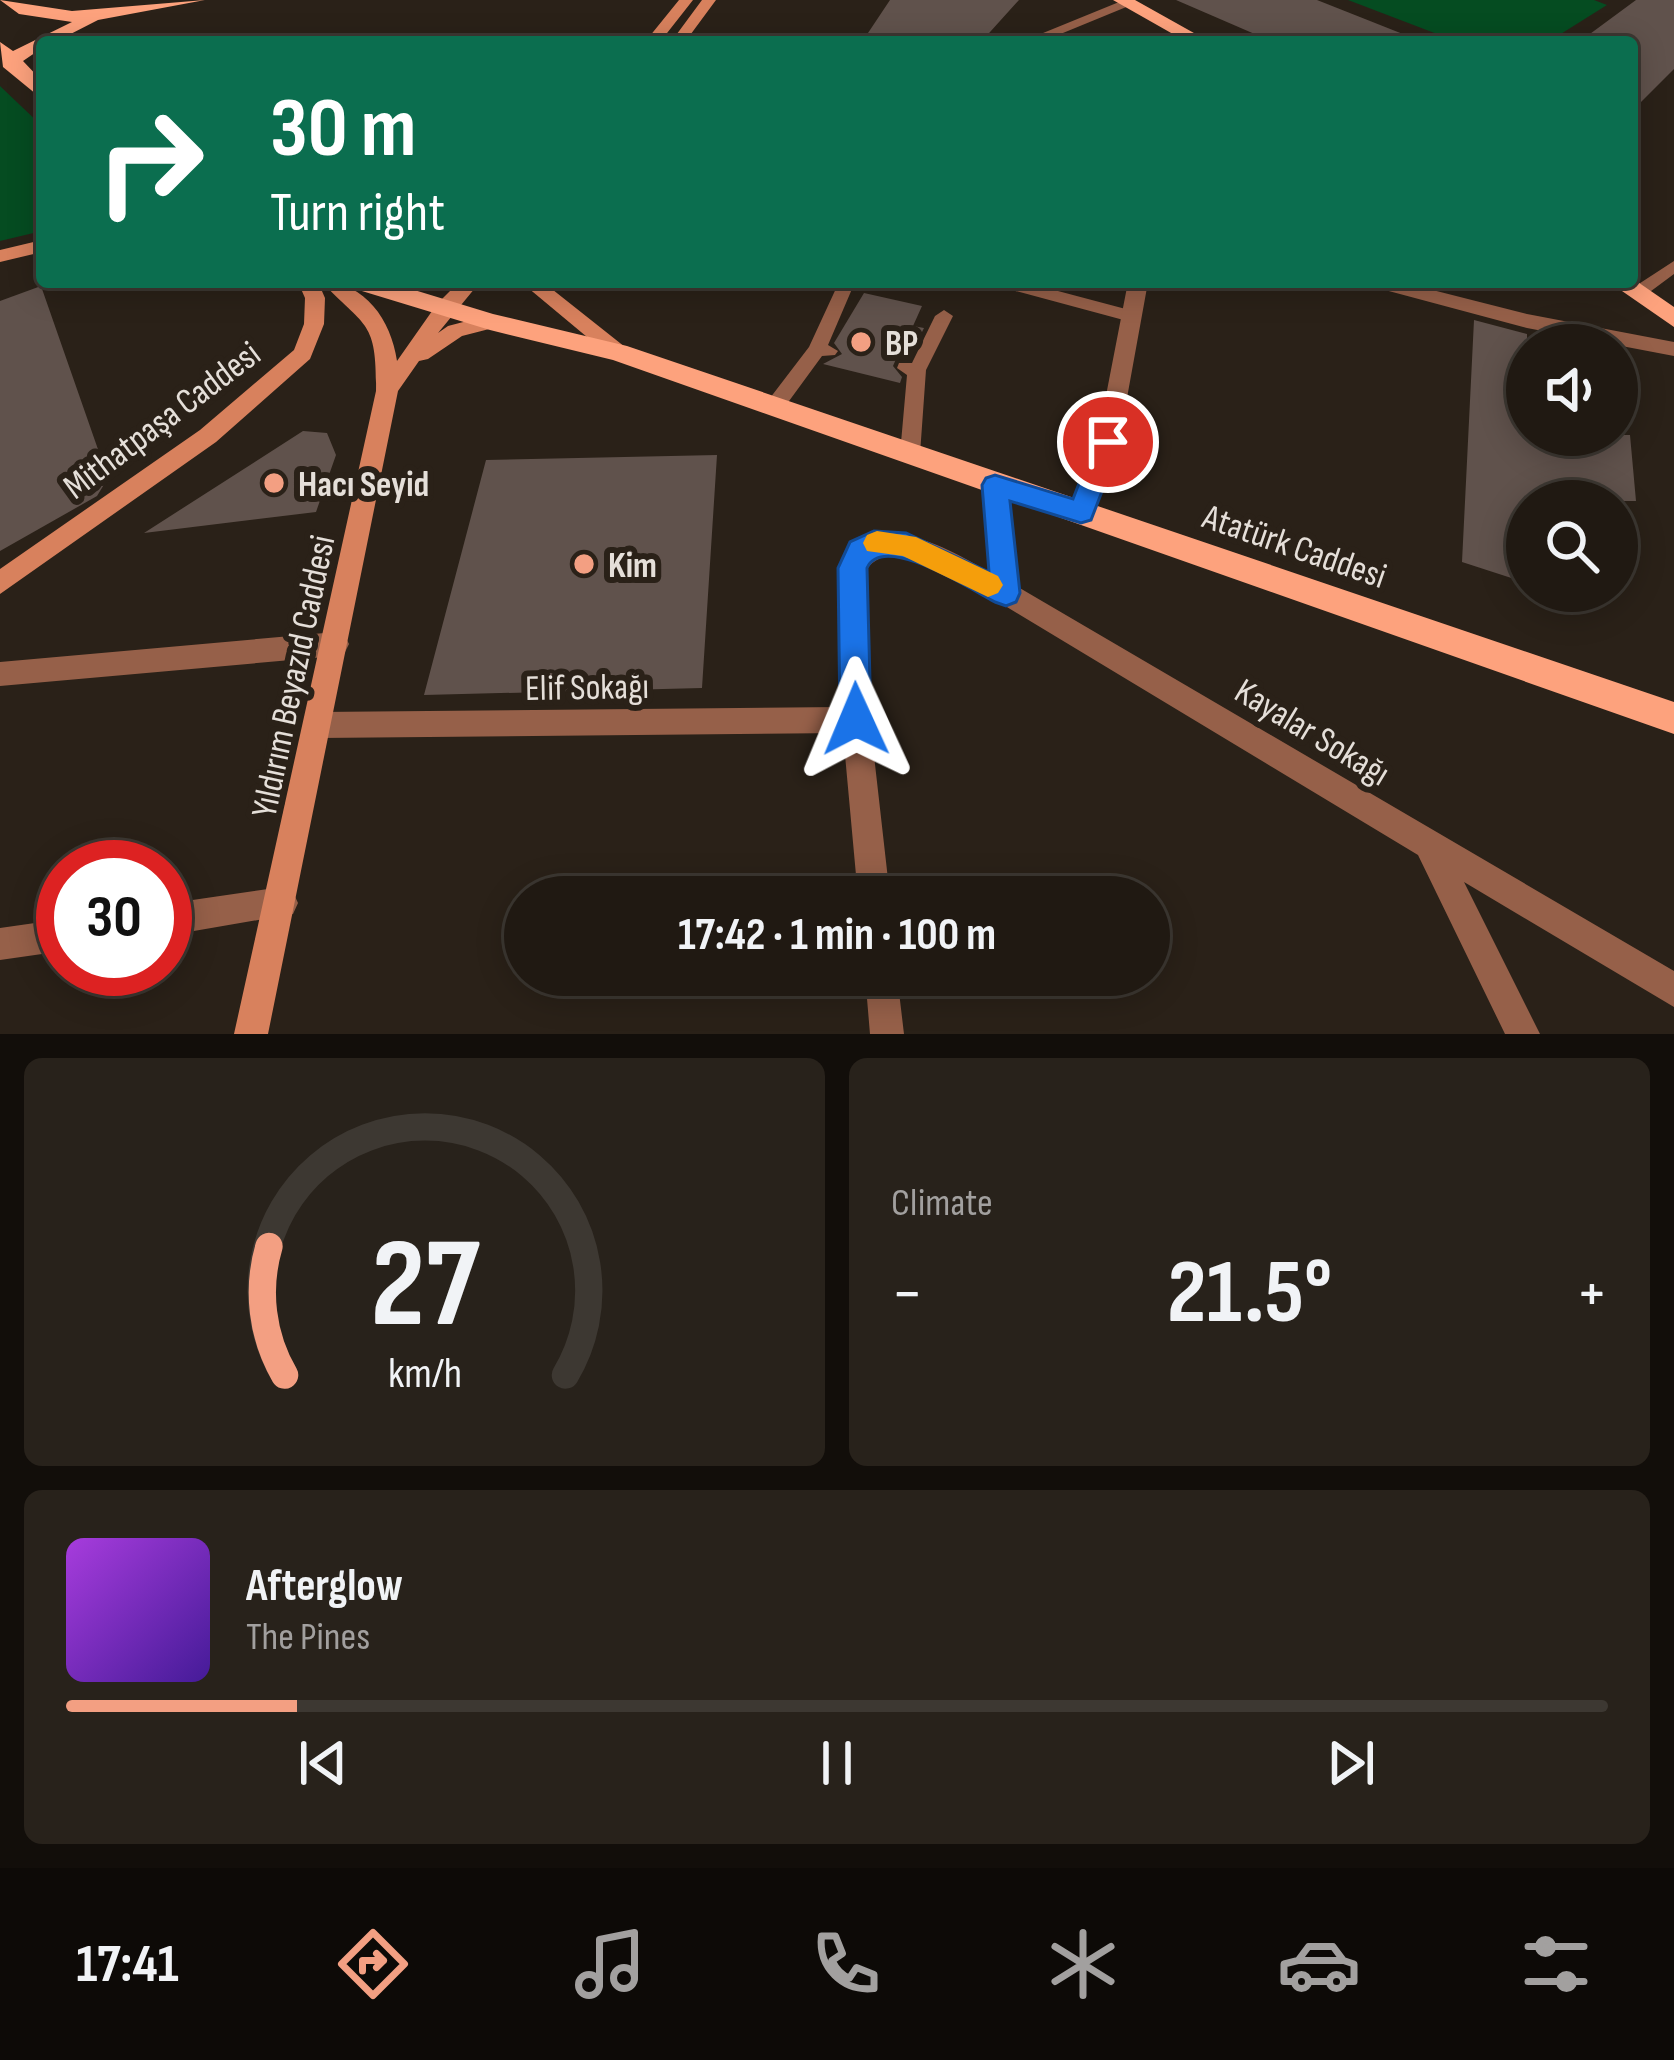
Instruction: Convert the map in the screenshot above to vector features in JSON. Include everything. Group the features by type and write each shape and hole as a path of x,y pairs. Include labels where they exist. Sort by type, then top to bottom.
{"main road":[{"path":"7,0 22,11 44,15 196,0"},
{"path":"657,36 686,0"},
{"path":"683,36 710,0"},
{"path":"1125,2 1190,36"},
{"path":"51,36 121,11"},
{"path":"36,43 4,59 36,87"},
{"path":"0,256 36,247"},
{"name":"Mithatpaşa Caddesi","path":"0,583 208,436 303,354 314,324 311,288"},
{"name":"Yıldırım Beyazıd Caddesi","path":"251,1034 387,391 389,349 366,308 340,288"},
{"name":"Atatürk Caddesi","path":"379,288 490,322 618,352 1674,718"},
{"path":"387,391 464,288"},
{"path":"538,288 618,352"},
{"path":"1630,288 1674,319"},
{"path":"387,391 438,340 490,322"}],"street":[{"path":"1043,36 1125,2"},
{"path":"1081,512 1108,442 1137,288"},
{"path":"1400,288 1527,321 1674,350"},
{"path":"995,485 1006,593"},
{"name":"Kayalar Sokağı","path":"856,719 853,568 860,550 874,542 906,545 1006,593 1674,990"},
{"path":"0,674 336,644"},
{"path":"856,719 872,876"},
{"name":"Elif Sokağı","path":"319,725 856,719"},
{"path":"1431,849 1523,1034"},
{"path":"192,916 282,903"},
{"path":"0,944 36,939"},
{"path":"883,996 887,1034"}],"lane":[{"path":"1638,283 1674,266"},
{"path":"774,407 824,350 845,288"},
{"path":"1026,288 1131,316"},
{"path":"910,454 912,369 944,316"}],"green space":[{"path":"1348,0 1594,0 1607,5 1558,36 1442,36"},
{"path":"0,86 36,120 36,232 0,241"}],"building":[{"path":"890,0 1019,0 986,36 866,36"},
{"path":"1176,0 1317,0 1408,36 1259,36"},
{"path":"1636,0 1674,0 1674,69 1638,105 1638,36 1587,36"},
{"path":"42,288 108,478 97,496 0,551 0,301"},
{"path":"864,293 922,306 913,326 924,328 909,358 896,359 893,366 902,377 900,383 823,364 842,354 834,343"},
{"path":"1474,320 1506,328 1506,456 1632,456 1634,480 1506,480 1506,576 1462,562"},
{"name":"Hacı Seyid","path":"303,431 327,433 336,455 316,512 144,533"},
{"path":"717,455 702,688 424,695 486,460"}],"slow traffic":[{"path":"877,543 906,545 988,585"}],"place":[{"name":"BP","path":"861,342"},
{"name":"Hacı Seyid","path":"274,483"},
{"name":"Kim","path":"584,564"}],"route":[{"path":"856,719 853,568 860,550 874,542 906,545 1006,593 995,485 1081,512 1108,442"}]}
